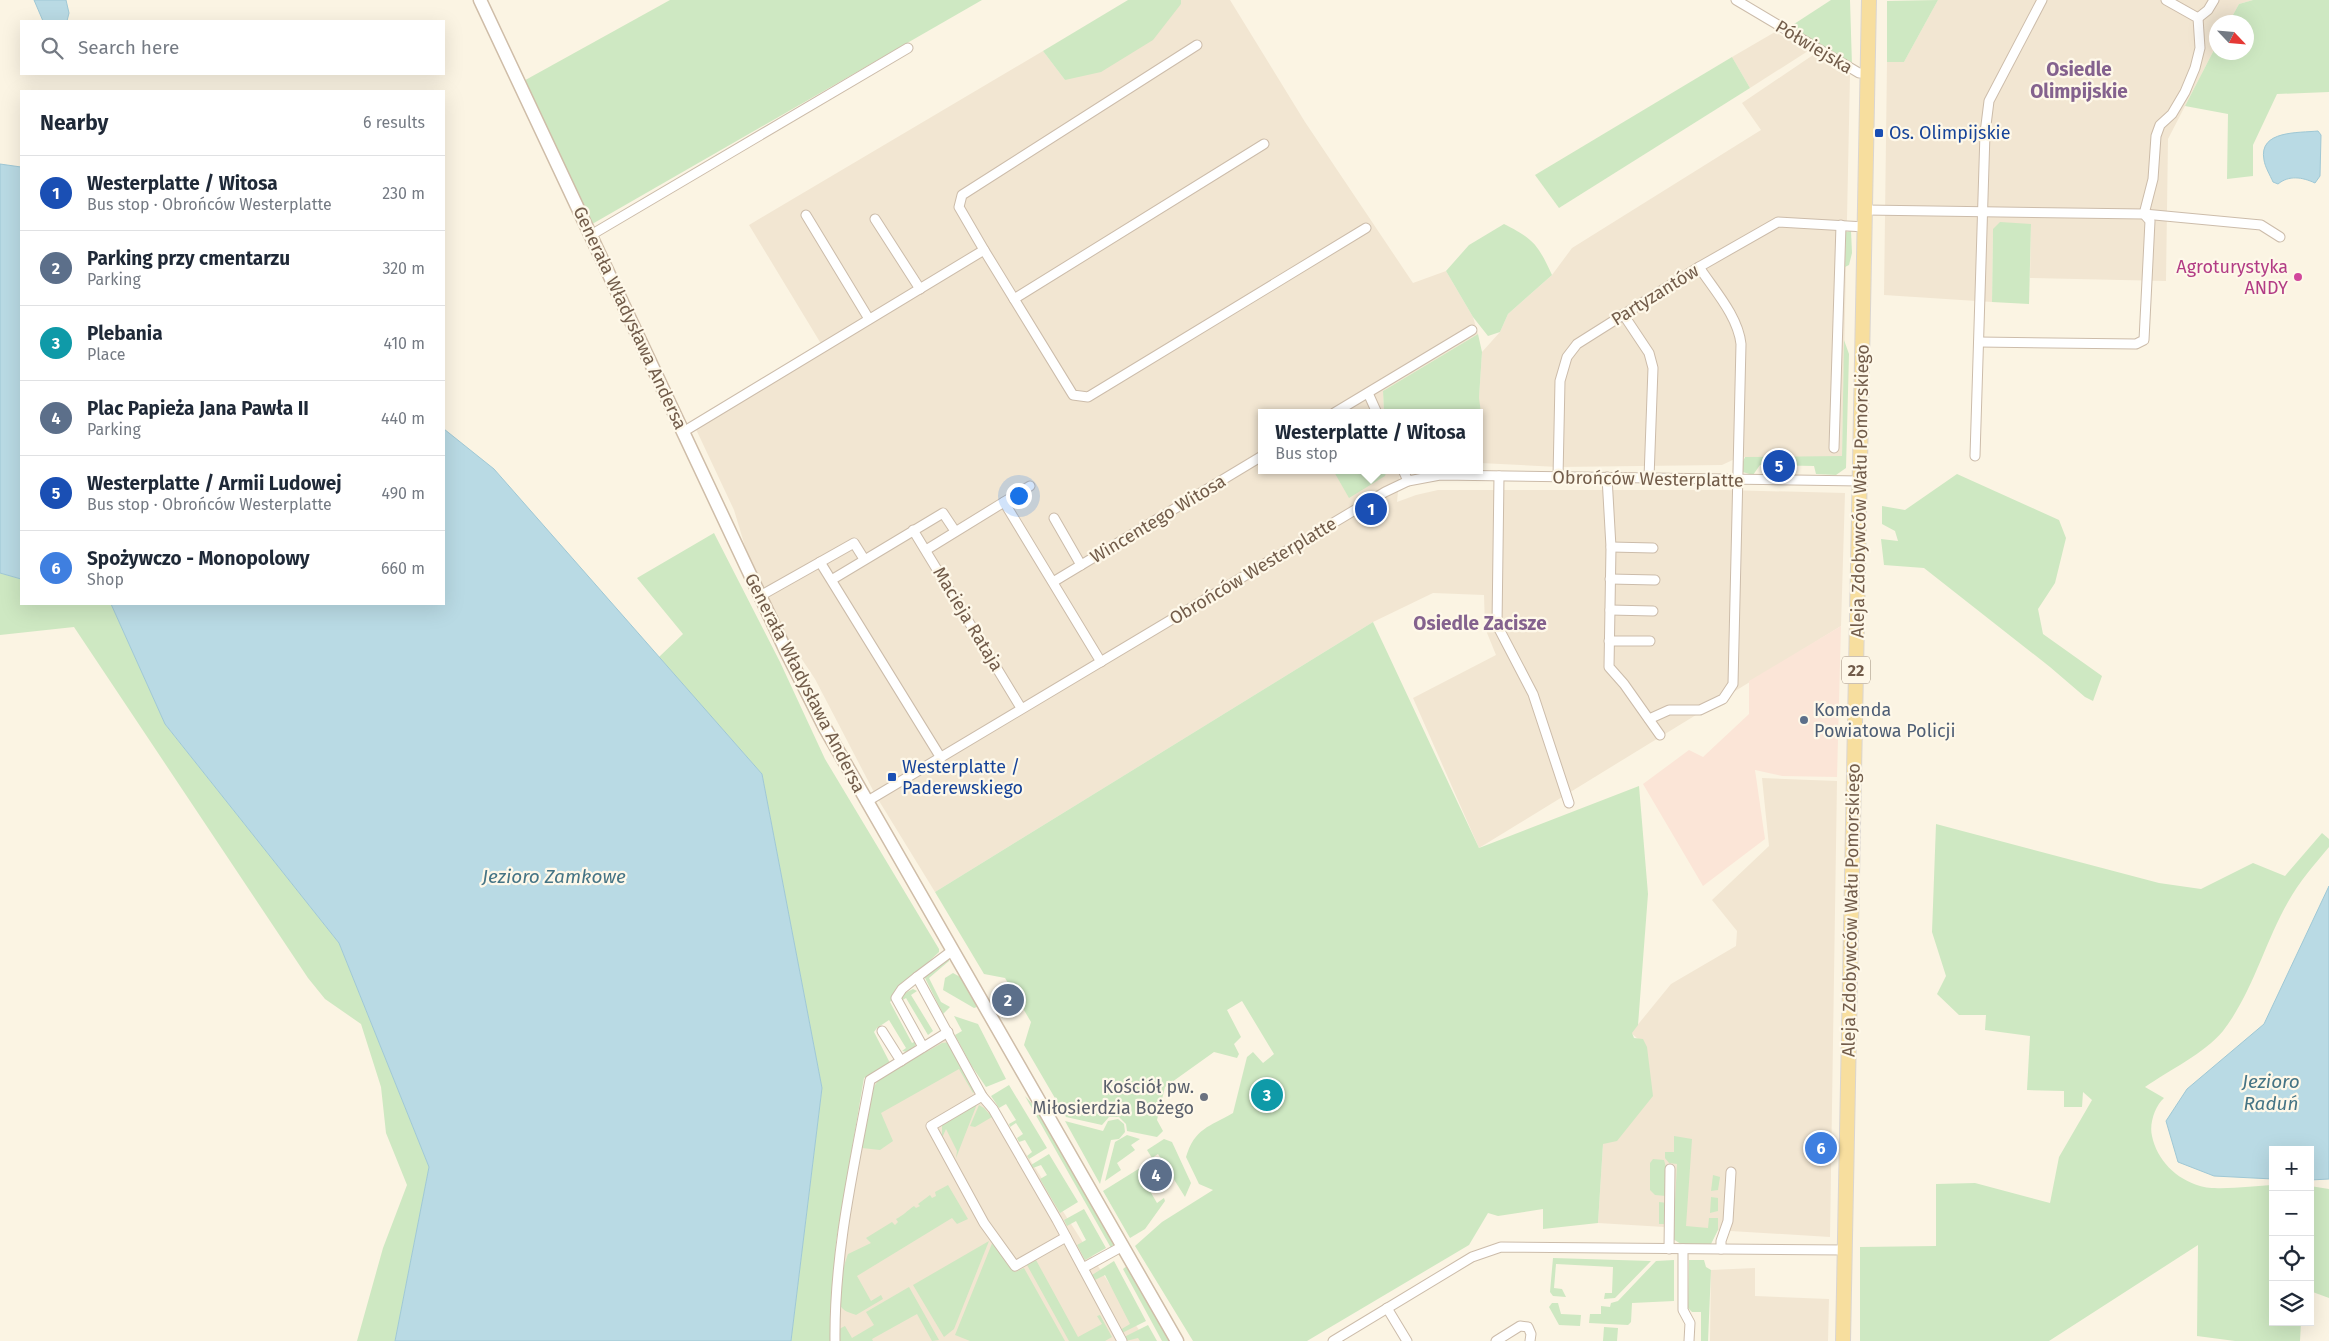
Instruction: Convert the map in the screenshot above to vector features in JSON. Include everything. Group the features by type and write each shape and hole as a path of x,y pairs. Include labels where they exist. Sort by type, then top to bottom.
{"main road":[{"name":"Generała Władysława Andersa","path":"480,0 804,690 866,802 1177,1341"},
{"name":"Aleja Zdobywców Wału Pomorskiego","path":"1843,1341 1869,0"}],"street":[{"name":"Półwiejska","path":"1736,0 1859,73 1867,73"},
{"path":"1975,456 1985,133 1989,101 2042,0"},
{"path":"2166,0 2198,18"},
{"path":"2198,18 2208,10 2214,0"},
{"path":"2144,214 2153,179 2156,136 2160,125 2172,114 2185,92 2195,68 2200,48 2198,18"},
{"path":"1198,45 962,195 959,207 1073,395 1088,397 1366,228"},
{"path":"591,235 908,48"},
{"path":"1014,299 1264,144"},
{"path":"1866,210 2144,214 2261,225 2280,237"},
{"path":"1979,342 2136,344 2144,340 2150,221 2144,214"},
{"path":"806,215 869,319"},
{"path":"875,219 920,289"},
{"name":"Partyzantów","path":"1558,477 1562,368 1567,356 1577,344 1699,267 1778,222 1865,227"},
{"path":"1834,448 1841,225"},
{"path":"683,432 984,250"},
{"path":"1649,719 1669,710 1700,710 1723,699 1733,684 1739,481 1740,333 1734,320 1699,267"},
{"path":"1623,314 1649,353 1653,368 1649,478"},
{"path":"1341,409 1472,330"},
{"path":"1368,393 1375,409"},
{"name":"Wincentego Witosa","path":"1053,582 1258,458"},
{"path":"1405,474 1408,481"},
{"name":"Obrońców Westerplatte","path":"866,802 1385,492 1408,481 1440,476 1499,476 1739,481 1860,481"},
{"path":"1499,476 1497,625 1533,694 1569,803"},
{"path":"1607,478 1611,547 1608,667 1624,684 1660,735"},
{"path":"926,550 1030,486"},
{"path":"1004,502 1101,662"},
{"path":"833,579 943,513 955,532"},
{"path":"1054,518 1081,565"},
{"name":"Macieja Rataja","path":"913,530 1022,708"},
{"path":"760,596 854,543 864,559"},
{"path":"1611,547 1654,548"},
{"path":"820,562 833,579 941,758"},
{"path":"1610,579 1655,580"},
{"path":"1610,610 1653,611"},
{"path":"1609,641 1650,641"},
{"path":"923,1047 896,998 902,989 953,950"},
{"path":"917,977 982,1096 993,1109 1066,1237 1122,1341"},
{"path":"882,1031 901,1061"},
{"path":"835,1341 835,1310 840,1242 870,1080 948,1032"},
{"path":"982,1096 931,1126 984,1223 1015,1266 1066,1237"},
{"path":"1669,1248 1670,1169"},
{"path":"1721,1249 1721,1241 1728,1221 1731,1172"},
{"path":"1083,1268 1123,1246"},
{"path":"1333,1341 1472,1258 1501,1247 1846,1250"},
{"path":"1683,1249 1683,1310 1690,1323 1689,1341"},
{"path":"1387,1308 1407,1341"},
{"path":"1496,1341 1520,1326 1528,1327 1531,1334 1530,1341"}],"shaded area":[{"path":"1181,0 1230,0 1305,122 1413,283 1446,271 1473,317 1478,334 1383,391 1384,409 1258,409 1258,474 1400,474 1397,502 1438,490 1725,490 1845,493 1841,626 1479,848 1413,698 1496,655 1485,628 1484,595 1433,593 1373,622 935,892 876,796 815,679 760,596 734,510 694,425 823,347 749,225 1043,51 1065,80 1181,4"},
{"path":"1938,0 2253,0 2239,4 2233,15 2209,15 2209,60 2168,139 2166,281 2030,278 2031,224 1993,229 1992,302 1884,295 1887,62 1904,62"},
{"path":"1775,32 1808,51 1750,88 1732,57"},
{"path":"1813,55 1838,71 1840,68 1850,75 1842,457 1739,457 1722,465 1558,467 1483,463 1483,409 1478,409 1482,352 1500,332 1508,314 1552,275 1572,248 1761,130 1742,103"},
{"path":"1841,626 1837,777 1782,776 1755,770 1765,839 1703,886 1643,784 1689,750 1703,757 1749,714 1749,681"},
{"path":"1762,778 1837,781 1830,1237 1598,1223 1603,1144 1638,1039 1631,1033 1671,984 1736,946 1737,931 1712,900 1769,846"},
{"path":"948,1032 1146,1341 835,1341 837,1244 870,1080"},
{"path":"1755,1268 1755,1296 1829,1299 1828,1341 1710,1341 1711,1270"}],"green space":[{"path":"670,0 982,0 587,227 520,83"},
{"path":"1128,0 1181,0 1181,4 1153,40 1101,72 1065,80 1043,51"},
{"path":"1831,0 1850,0 1852,66 1791,26"},
{"path":"1938,0 1904,62 1887,62 1887,1"},
{"path":"2253,0 2329,0 2329,92 2277,94 2253,145 2253,176 2227,179 2228,114 2185,106 2209,60 2254,60 2254,15 2233,15 2239,4"},
{"path":"1732,57 1750,88 1559,208 1535,175"},
{"path":"2000,222 2031,224 2029,304 1992,302 1993,229"},
{"path":"1504,224 1522,234 1534,244 1543,256 1552,275 1508,314 1500,332 1488,336 1473,317 1446,271 1469,245"},
{"path":"1851,231 1852,253 1849,265 1845,267 1846,232"},
{"path":"1478,334 1482,352 1479,398 1480,409 1384,409 1383,391"},
{"path":"1844,340 1849,354 1846,468 1836,475 1816,474 1814,466 1760,465 1753,475 1739,471 1745,457 1842,456"},
{"path":"1335,474 1386,474 1385,476 1349,498"},
{"path":"1957,474 2059,520 2066,538 2055,583 2038,609 2043,634 2102,676 2093,701 2085,697 2050,667 1924,568 1884,565 1881,539 1898,541 1895,531 1882,524 1882,506 1905,510"},
{"path":"714,533 780,662 825,759 939,949 939,952 905,984 890,1002 912,1043 916,1041 915,1046 907,1052 902,1051 906,1048 889,1020 874,1032 890,1063 864,1078 836,1242 831,1341 791,1341 822,1088 762,774 659,657 683,634 637,578"},
{"path":"0,573 20,579 20,605 111,605 165,724 339,943 429,1167 395,1341 357,1341 383,1248 407,1185 386,1133 381,1087 361,1024 325,999 308,978 74,627 0,635"},
{"path":"1373,622 1479,848 1639,786 1648,894 1638,1025 1632,1033 1634,1038 1643,1039 1647,1047 1653,1096 1617,1141 1603,1144 1598,1223 1543,1229 1543,1209 1498,1216 1488,1213 1469,1245 1307,1341 1193,1341 1135,1246 1162,1222 1213,1190 1199,1184 1186,1157 1190,1147 1198,1134 1204,1129 1233,1113 1247,1057 1253,1052 1263,1063 1274,1054 1242,1001 1227,1010 1241,1037 1234,1044 1239,1054 1237,1058 1214,1052 1165,1087 1157,1120 1163,1131 1157,1137 1127,1131 1126,1124 1119,1117 1109,1117 1102,1125 1066,1117 1024,1045 1031,1022 1005,978 984,974 935,892"},
{"path":"1936,824 2159,883 2201,889 2253,863 2285,876 2322,833 2329,839 2329,847 2288,902 2242,1000 2223,1031 2206,1047 2145,1087 2164,1098 2154,1116 2151,1126 2152,1136 2163,1161 2183,1179 2207,1187 2225,1188 2269,1185 2269,1326 2301,1326 2300,1341 2235,1341 2197,1336 2198,1245 2049,1341 1860,1341 1860,1247 1936,1246 1936,1184 1975,1183 2050,1203 2059,1157 2092,1100 2083,1092 2082,1107 2064,1107 2064,1091 2027,1090 2030,1036 1985,1030 1986,1015 1959,1015 1937,994 1946,976 1932,932"},
{"path":"947,959 949,961 929,978 941,1002 950,1007 943,1014 924,976"},
{"path":"953,973 962,978 977,1007 974,1008 943,990 945,978"},
{"path":"913,989 917,991 911,995 933,1031 928,1035 906,998 901,1001 903,994"},
{"path":"954,1016 978,1024 1006,1079 986,1087 971,1065 955,1035 962,1031"},
{"path":"950,1042 976,1090 973,1093 959,1069 881,1113 893,1141 880,1150 862,1148 868,1103 874,1086 878,1081 942,1043"},
{"path":"1009,1085 1047,1148 1029,1159 1027,1156 1032,1152 1025,1140 1019,1142 1017,1138 1023,1134 1016,1123 1010,1127 1009,1124 1016,1120 1006,1104 999,1108 991,1096"},
{"path":"1025,1096 1035,1107 1115,1242 1111,1248"},
{"path":"977,1104 956,1158 957,1151 946,1129 942,1138 942,1125"},
{"path":"979,1105 992,1117 975,1127 970,1126"},
{"path":"1118,1119 1124,1124 1125,1132 1119,1139 1111,1140 1100,1184 1065,1121 1103,1131 1108,1121"},
{"path":"1127,1135 1140,1139 1131,1145 1135,1150 1117,1163 1121,1170 1105,1181 1115,1142"},
{"path":"1674,1136 1692,1139 1686,1226 1708,1228 1709,1218 1718,1218 1718,1230 1711,1244 1681,1244 1673,1239 1677,1164 1669,1163 1665,1158 1665,1152 1674,1152"},
{"path":"1164,1139 1172,1142 1191,1183 1185,1197 1158,1154 1152,1158 1147,1150"},
{"path":"1049,1154 1078,1202 1060,1213 1040,1179 1047,1175 1041,1165 1033,1168 1031,1165"},
{"path":"1653,1159 1664,1160 1667,1171 1666,1196 1655,1195 1650,1190 1650,1163"},
{"path":"1140,1168 1145,1170 1140,1174 1157,1203 1164,1198 1165,1201 1145,1229 1130,1238 1103,1191"},
{"path":"1713,1175 1720,1177 1718,1190 1711,1191"},
{"path":"948,1185 968,1219 957,1224 952,1218 857,1276 871,1301 881,1295 883,1299 856,1315 843,1309 840,1304 839,1290 848,1254 871,1243 866,1238 892,1222 895,1225 898,1222 896,1219 914,1206 916,1208 920,1206 918,1204 930,1195 932,1198 936,1196 935,1192"},
{"path":"2314,1187 2329,1189 2329,1298 2314,1292"},
{"path":"1711,1197 1718,1198 1718,1211 1710,1213"},
{"path":"1659,1202 1667,1203 1666,1224 1659,1224"},
{"path":"1084,1209 1106,1248 1085,1260 1077,1245 1086,1240 1076,1221 1067,1226 1064,1220"},
{"path":"989,1241 954,1329 944,1337 913,1285"},
{"path":"993,1241 1015,1272 1024,1268 1065,1341 970,1341 955,1335"},
{"path":"1553,1258 1651,1261 1615,1298 1604,1299 1605,1293 1612,1293 1613,1267 1556,1264 1554,1288 1562,1289 1566,1297 1553,1296 1550,1292"},
{"path":"1036,1260 1078,1337 1102,1324 1097,1316 1100,1315 1112,1337 1105,1341 1069,1341 1027,1265"},
{"path":"1674,1260 1674,1301 1632,1303 1631,1322 1628,1325 1589,1323 1590,1314 1601,1314 1601,1306 1610,1307 1611,1303 1618,1301 1656,1261"},
{"path":"1689,1260 1704,1260 1706,1267 1711,1270 1708,1341 1701,1341 1701,1312 1692,1312 1688,1308"},
{"path":"1114,1261 1146,1321 1122,1333 1120,1330 1130,1324 1105,1275 1095,1280 1092,1275"},
{"path":"1127,1266 1172,1341 1162,1341 1123,1269"},
{"path":"909,1287 939,1340 932,1341 917,1314 872,1339 873,1341 839,1341 839,1329 845,1326 852,1338 874,1325 866,1312"},
{"path":"1552,1303 1558,1303 1561,1314 1581,1315 1580,1326 1559,1325 1549,1307"},
{"path":"1148,1325 1157,1341 1140,1341 1138,1338 1126,1341 1124,1337"},
{"path":"1604,1327 1618,1328 1617,1341 1603,1341"}],"water":[{"path":"34,0 66,0 69,13 67,20 43,20"},
{"path":"2318,131 2321,135 2320,176 2315,183 2296,178 2287,179 2278,184 2273,182 2264,160 2264,150 2267,143 2273,138 2282,135"},
{"path":"0,164 20,167 20,579 0,573"},
{"name":"Jezioro Zamkowe","path":"445,430 494,469 762,774 822,1088 791,1341 395,1341 429,1167 339,943 165,724 111,605 445,605"},
{"name":"Jezioro Raduń","path":"2329,886 2329,1179 2314,1180 2314,1146 2269,1146 2269,1179 2214,1176 2178,1162 2166,1121 2187,1089 2264,1024"}],"place":[{"name":"Os. Olimpijskie","path":"1879,133"},
{"name":"Agroturystyka ANDY","path":"2298,277"},
{"name":"Westerplatte / Armii Ludowej","path":"1779,466"},
{"name":"Westerplatte / Witosa","path":"1371,509"},
{"name":"Komenda Powiatowa Policji","path":"1804,720"},
{"name":"Westerplatte / Paderewskiego","path":"892,777"},
{"name":"Parking przy cmentarzu","path":"1008,1000"},
{"name":"Plebania","path":"1267,1095"},
{"name":"Kościół pw. Miłosierdzia Bożego","path":"1204,1097"},
{"name":"Spożywczo - Monopolowy","path":"1821,1148"},
{"name":"Plac Papieża Jana Pawła II","path":"1156,1175"}],"district":[{"name":"Osiedle Olimpijskie","path":"2079,80"},
{"name":"Osiedle Zacisze","path":"1480,623"}]}
